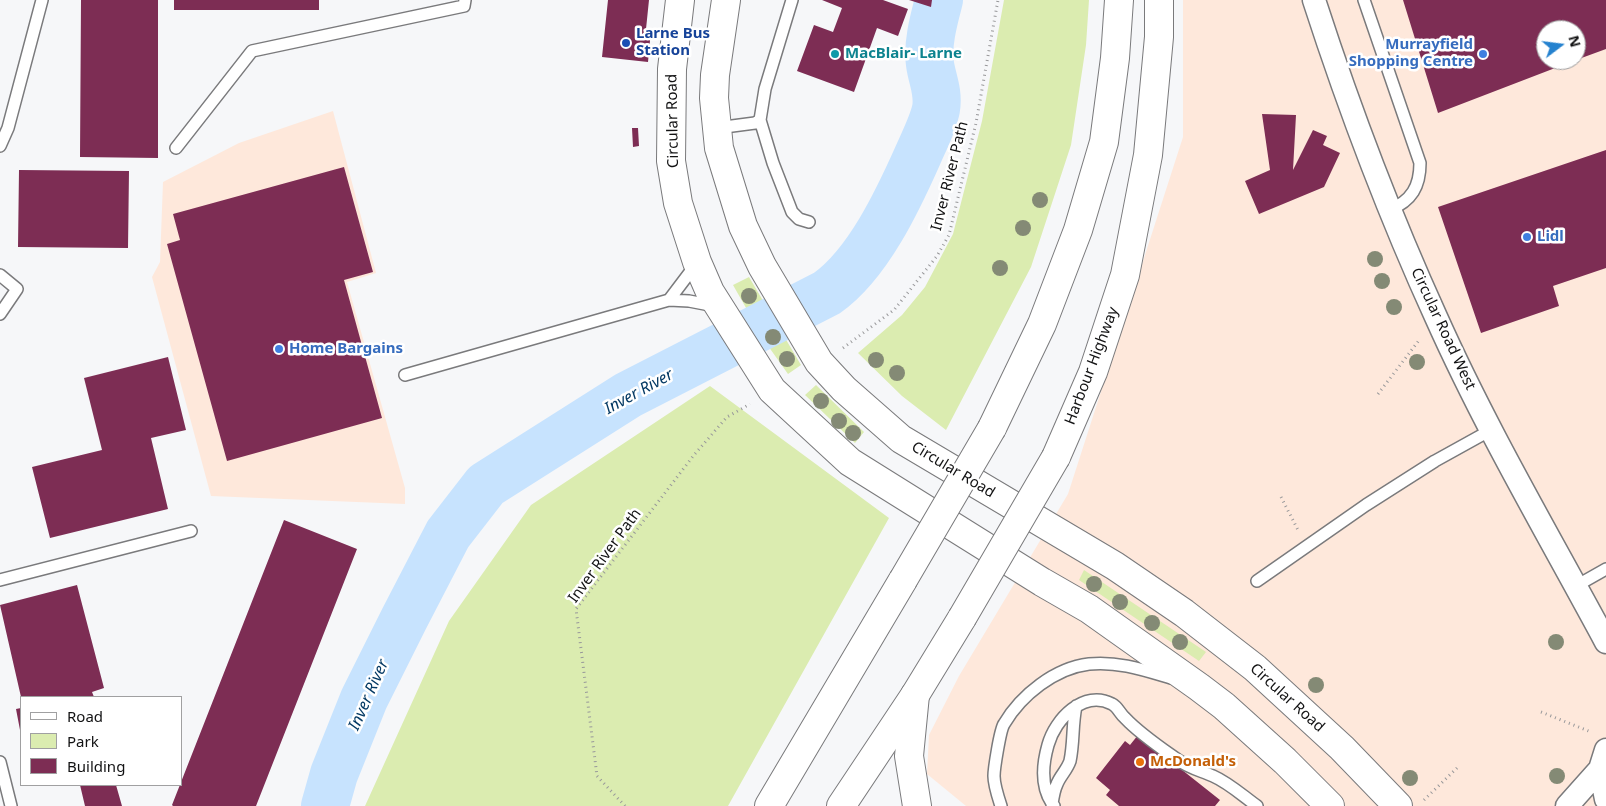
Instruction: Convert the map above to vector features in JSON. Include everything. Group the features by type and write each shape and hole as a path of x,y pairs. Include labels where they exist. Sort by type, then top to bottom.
{"main road":[{"name":"Circular Road","path":"680,0 672,68 671,161 678,203 697,262 710,292 766,380 850,462 1034,577 1089,609 1199,687 1224,706 1330,806"},
{"name":"Circular Road","path":"726,0 715,74 714,98 719,148 743,226 772,283 814,356 844,389 900,439 1115,566 1192,619 1255,668 1342,748 1398,806"},
{"path":"769,806 794,760 992,428 1042,324 1078,230 1104,142 1116,58 1120,0"},
{"name":"Harbour Highway","path":"841,806 915,694 962,618 1056,457 1093,372 1125,275 1148,154 1159,38 1159,0"},
{"path":"915,694 909,756 917,806"}],"street":[{"name":"Circular Road West","path":"1314,0 1337,69 1389,210 1436,318 1491,430 1606,642"},
{"path":"1601,751 1606,799"},
{"path":"1567,806 1601,751"}],"lane":[{"path":"0,146 8,128 42,0"},
{"path":"176,148 252,52 464,6 464,0"},
{"path":"792,0 765,89 760,120 773,163 792,212 799,219 809,222"},
{"path":"1364,0 1420,163 1420,177 1414,191 1406,201 1398,207 1389,210"},
{"path":"717,128 755,123 760,120"},
{"path":"669,300 697,262"},
{"path":"0,275 17,289 0,314"},
{"path":"405,375 669,300 688,300 721,309"},
{"path":"1257,581 1366,505 1435,461 1491,430"},
{"path":"0,580 191,531"},
{"path":"1576,586 1606,569"},
{"path":"1001,806 994,777 1003,725 1036,687 1066,670 1086,664 1108,663 1137,668 1199,687"},
{"path":"1053,805 1043,780 1043,768 1048,744 1058,723 1063,715 1076,706 1089,701 1104,700 1115,705 1124,718 1181,762 1215,776 1257,806"},
{"path":"1053,805 1057,784 1070,761 1074,743 1072,720 1076,706"},
{"path":"0,762 10,806"}],"path":[{"name":"Inver River Path","path":"814,356 848,345 894,310 937,256 949,234 976,124 998,0"},
{"path":"1378,394 1436,318"},
{"name":"Inver River Path","path":"625,806 597,776 576,609 694,455 727,418 766,380"},
{"path":"1281,496 1307,546"},
{"path":"1541,712 1601,751"},
{"path":"1424,800 1458,767"}],"shaded area":[{"path":"1183,0 1606,0 1606,806 966,806 927,774 929,735 959,676 1068,494 1183,137"},
{"name":"Home Bargains","path":"333,111 376,273 347,282 405,488 405,504 211,496 152,277 160,262 163,182 239,143"}],"green space":[{"path":"1004,0 1089,0 1086,45 1071,145 1031,267 946,430 902,396 858,353 902,315 925,287 953,234 982,121"},
{"path":"749,277 801,365 788,374 766,343 733,285"},
{"path":"816,385 864,432 855,443 805,395"},
{"path":"710,386 889,518 728,806 365,806 449,621 531,505"},
{"path":"1084,570 1206,652 1199,661 1079,580"}],"building":[{"path":"81,0 158,0 158,158 80,157"},
{"path":"174,0 319,0 319,10 174,10"},
{"name":"Larne Bus Station","path":"608,0 649,0 646,29 651,30 648,62 602,57"},
{"name":"MacBlair- Larne","path":"822,0 883,0 908,9 898,36 877,28 854,92 797,71 814,25 833,32 842,8"},
{"path":"909,0 932,0 931,7"},
{"name":"Murrayfield Shopping Centre","path":"1403,0 1606,0 1606,49 1586,56 1586,20 1536,20 1536,70 1550,70 1438,113"},
{"path":"1262,114 1296,115 1293,170 1313,130 1327,136 1323,145 1340,153 1324,187 1259,214 1245,181 1270,170"},
{"path":"632,128 638,128 639,146 633,147"},
{"name":"Lidl","path":"1606,150 1606,268 1553,286 1559,306 1481,333 1438,207"},
{"name":"Home Bargains","path":"344,167 373,272 344,280 382,418 227,461 167,244 180,240 173,214"},
{"path":"19,170 129,171 128,248 18,247"},
{"path":"168,357 186,430 151,438 168,509 50,538 32,467 102,450 84,378"},
{"path":"284,520 357,549 256,806 173,806 179,786 182,786 182,780"},
{"path":"77,585 104,688 92,692 94,696 21,696 0,605"},
{"path":"20,708 20,730 16,709"},
{"name":"McDonald's","path":"1138,735 1220,800 1215,806 1119,806 1106,795 1110,790 1096,778 1125,741 1130,745"},
{"path":"80,786 116,786 122,806 85,806"}],"waterway":[{"name":"Inver River","path":"325,806 334,774 364,699 404,619 448,534 486,485 628,395 827,293 856,266 891,211 935,115 937,97 930,64 929,48 939,0"}],"place":[{"name":"Larne Bus Station","path":"626,43"},
{"name":"MacBlair- Larne","path":"835,54"},
{"name":"Murrayfield Shopping Centre","path":"1483,54"},
{"name":"Lidl","path":"1527,237"},
{"name":"Home Bargains","path":"279,349"},
{"name":"McDonald's","path":"1140,762"}]}
